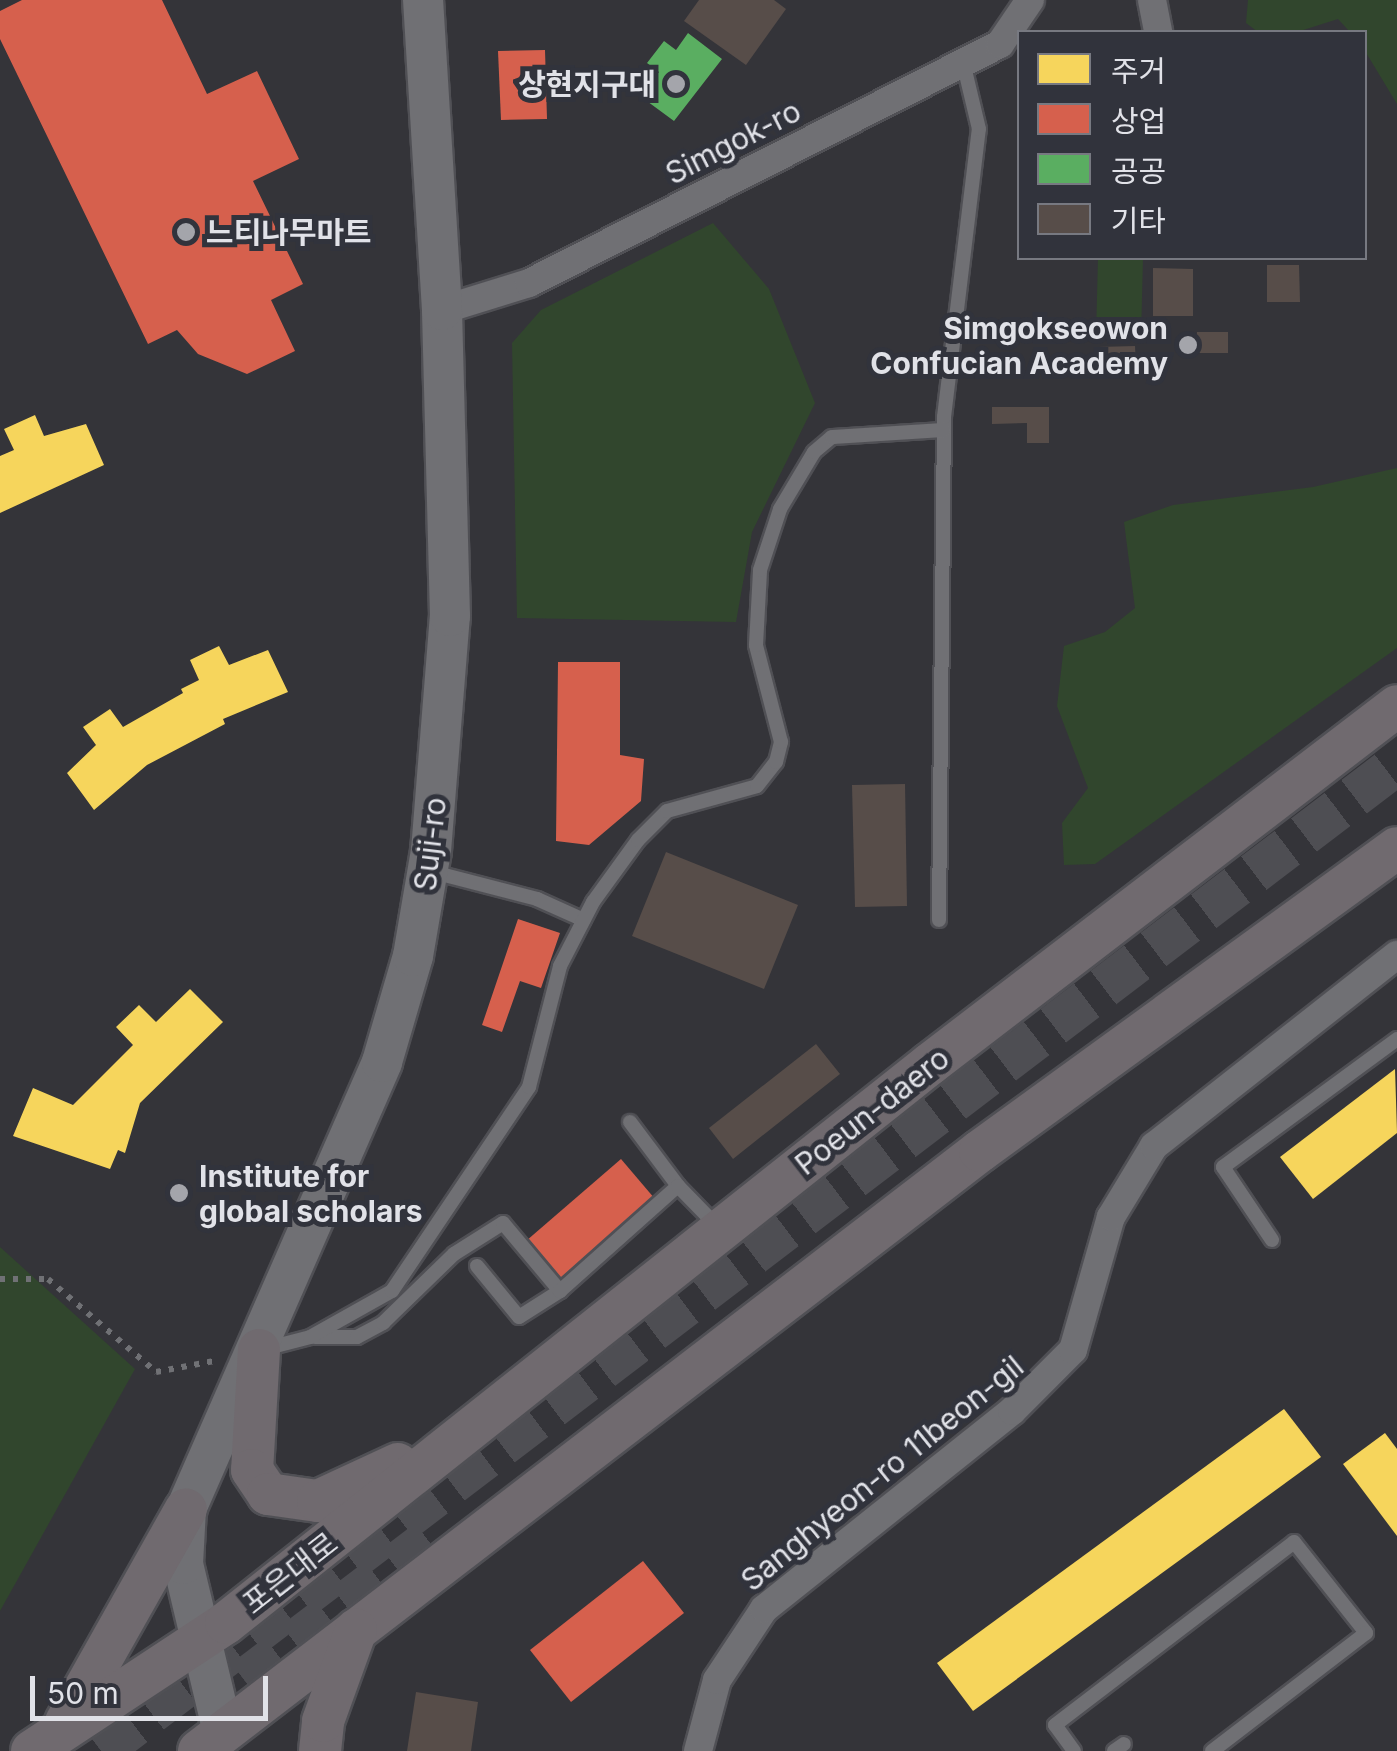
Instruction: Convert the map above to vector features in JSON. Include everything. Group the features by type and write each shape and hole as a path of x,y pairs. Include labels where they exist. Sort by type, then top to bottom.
{"main road":[{"name":"Suji-ro","path":"211,1741 183,1564 186,1509 259,1350 382,1062 413,956 428,871 450,616 442,310 423,0"},
{"name":"Poeun-daero","path":"45,1742 198,1642 1397,706"},
{"path":"211,1741 980,1151 1397,848"},
{"path":"259,1350 252,1470 268,1494 318,1501 454,1443"},
{"path":"45,1742 119,1637 186,1509"},
{"path":"320,1751 323,1721 356,1629"}],"street":[{"name":"Simgok-ro","path":"442,310 529,283 1000,44 1030,0"},
{"path":"1152,0 1158,30"},
{"name":"Sanghyeon-ro 11beon-gil","path":"698,1751 717,1680 764,1608 1012,1411 1073,1350 1112,1218 1154,1146 1397,955"}],"lane":[{"path":"940,920 944,430 978,129 964,62"},
{"path":"310,1338 392,1291 431,1242 529,1087 560,966 584,920 666,811 758,786 776,762 780,742 756,645 760,570 780,509 814,452 832,437 944,430"},
{"path":"428,871 537,898 584,920"},
{"path":"1272,1240 1223,1168 1397,1039"},
{"path":"630,1122 678,1186 722,1230"},
{"path":"478,1266 518,1317 560,1291 678,1186"},
{"path":"259,1350 310,1338 357,1337 383,1323 454,1254 503,1223 560,1291"},
{"path":"1074,1751 1055,1725 1294,1542 1366,1633 1228,1746 1212,1751"}],"path":[{"path":"0,1279 48,1279 156,1372 259,1350"}],"green space":[{"path":"1248,0 1397,0 1397,104 1367,54 1367,30 1348,30 1338,19 1303,30 1255,30 1246,23"},
{"path":"713,223 769,289 815,403 752,532 736,622 517,618 512,343 541,310"},
{"path":"1098,260 1143,260 1141,337 1096,336"},
{"path":"1397,468 1397,648 1095,864 1064,865 1062,823 1088,788 1057,706 1064,646 1105,632 1135,608 1124,522 1173,505 1313,487"},
{"path":"0,1247 135,1369 0,1611"}],"building: 주거":[{"path":"35,415 44,436 86,424 104,465 0,513 0,456 14,450 4,429"},
{"path":"219,646 229,665 268,650 288,692 223,719 225,724 147,765 94,810 67,773 96,745 83,727 110,709 123,727 183,693 181,689 199,680 190,660"},
{"path":"190,989 223,1022 140,1103 125,1153 118,1150 110,1169 13,1136 33,1088 73,1105 133,1045 116,1027 139,1005 156,1022"},
{"path":"1395,1069 1397,1133 1313,1199 1280,1157"},
{"path":"1284,1409 1321,1457 973,1711 937,1663"},
{"path":"1385,1433 1397,1449 1397,1536 1343,1464"}],"building: 상업":[{"name":"느티나무마트","path":"22,0 162,0 207,94 257,71 299,159 253,181 303,284 271,300 295,351 247,374 198,354 177,330 148,344 0,39 0,11"},
{"path":"545,50 547,119 501,120 498,51"},
{"path":"558,662 620,662 620,755 644,759 641,801 589,845 556,841"},
{"path":"518,919 560,933 541,988 520,981 502,1032 482,1025"},
{"path":"621,1159 655,1199 561,1281 526,1241"},
{"path":"643,1561 684,1613 571,1702 530,1650"}],"building: 공공":[{"name":"상현지구대","path":"688,33 722,59 674,121 640,96 659,72 647,63 664,41 676,50"}],"building: 기타":[{"path":"699,0 774,0 786,9 746,65 684,21"},
{"path":"1267,265 1299,265 1300,302 1267,302"},
{"path":"1153,268 1193,269 1193,316 1153,316"},
{"path":"1197,332 1228,332 1228,353 1196,353"},
{"path":"1135,346 1136,366 1098,366 1098,347"},
{"path":"992,407 1049,407 1049,443 1027,443 1027,423 992,424"},
{"path":"905,784 907,906 855,907 852,785"},
{"path":"666,852 798,905 764,989 632,936"},
{"path":"816,1044 840,1074 733,1159 709,1128"},
{"path":"416,1692 478,1702 471,1751 407,1751"}],"tunnel":[{"path":"101,1751 1397,764"},
{"path":"244,1680 442,1529"}],"place":[{"name":"상현지구대","path":"676,84"},
{"name":"느티나무마트","path":"186,232"},
{"name":"Simgokseowon Confucian Academy","path":"1188,345"},
{"name":"Institute for global scholars","path":"179,1193"}]}
